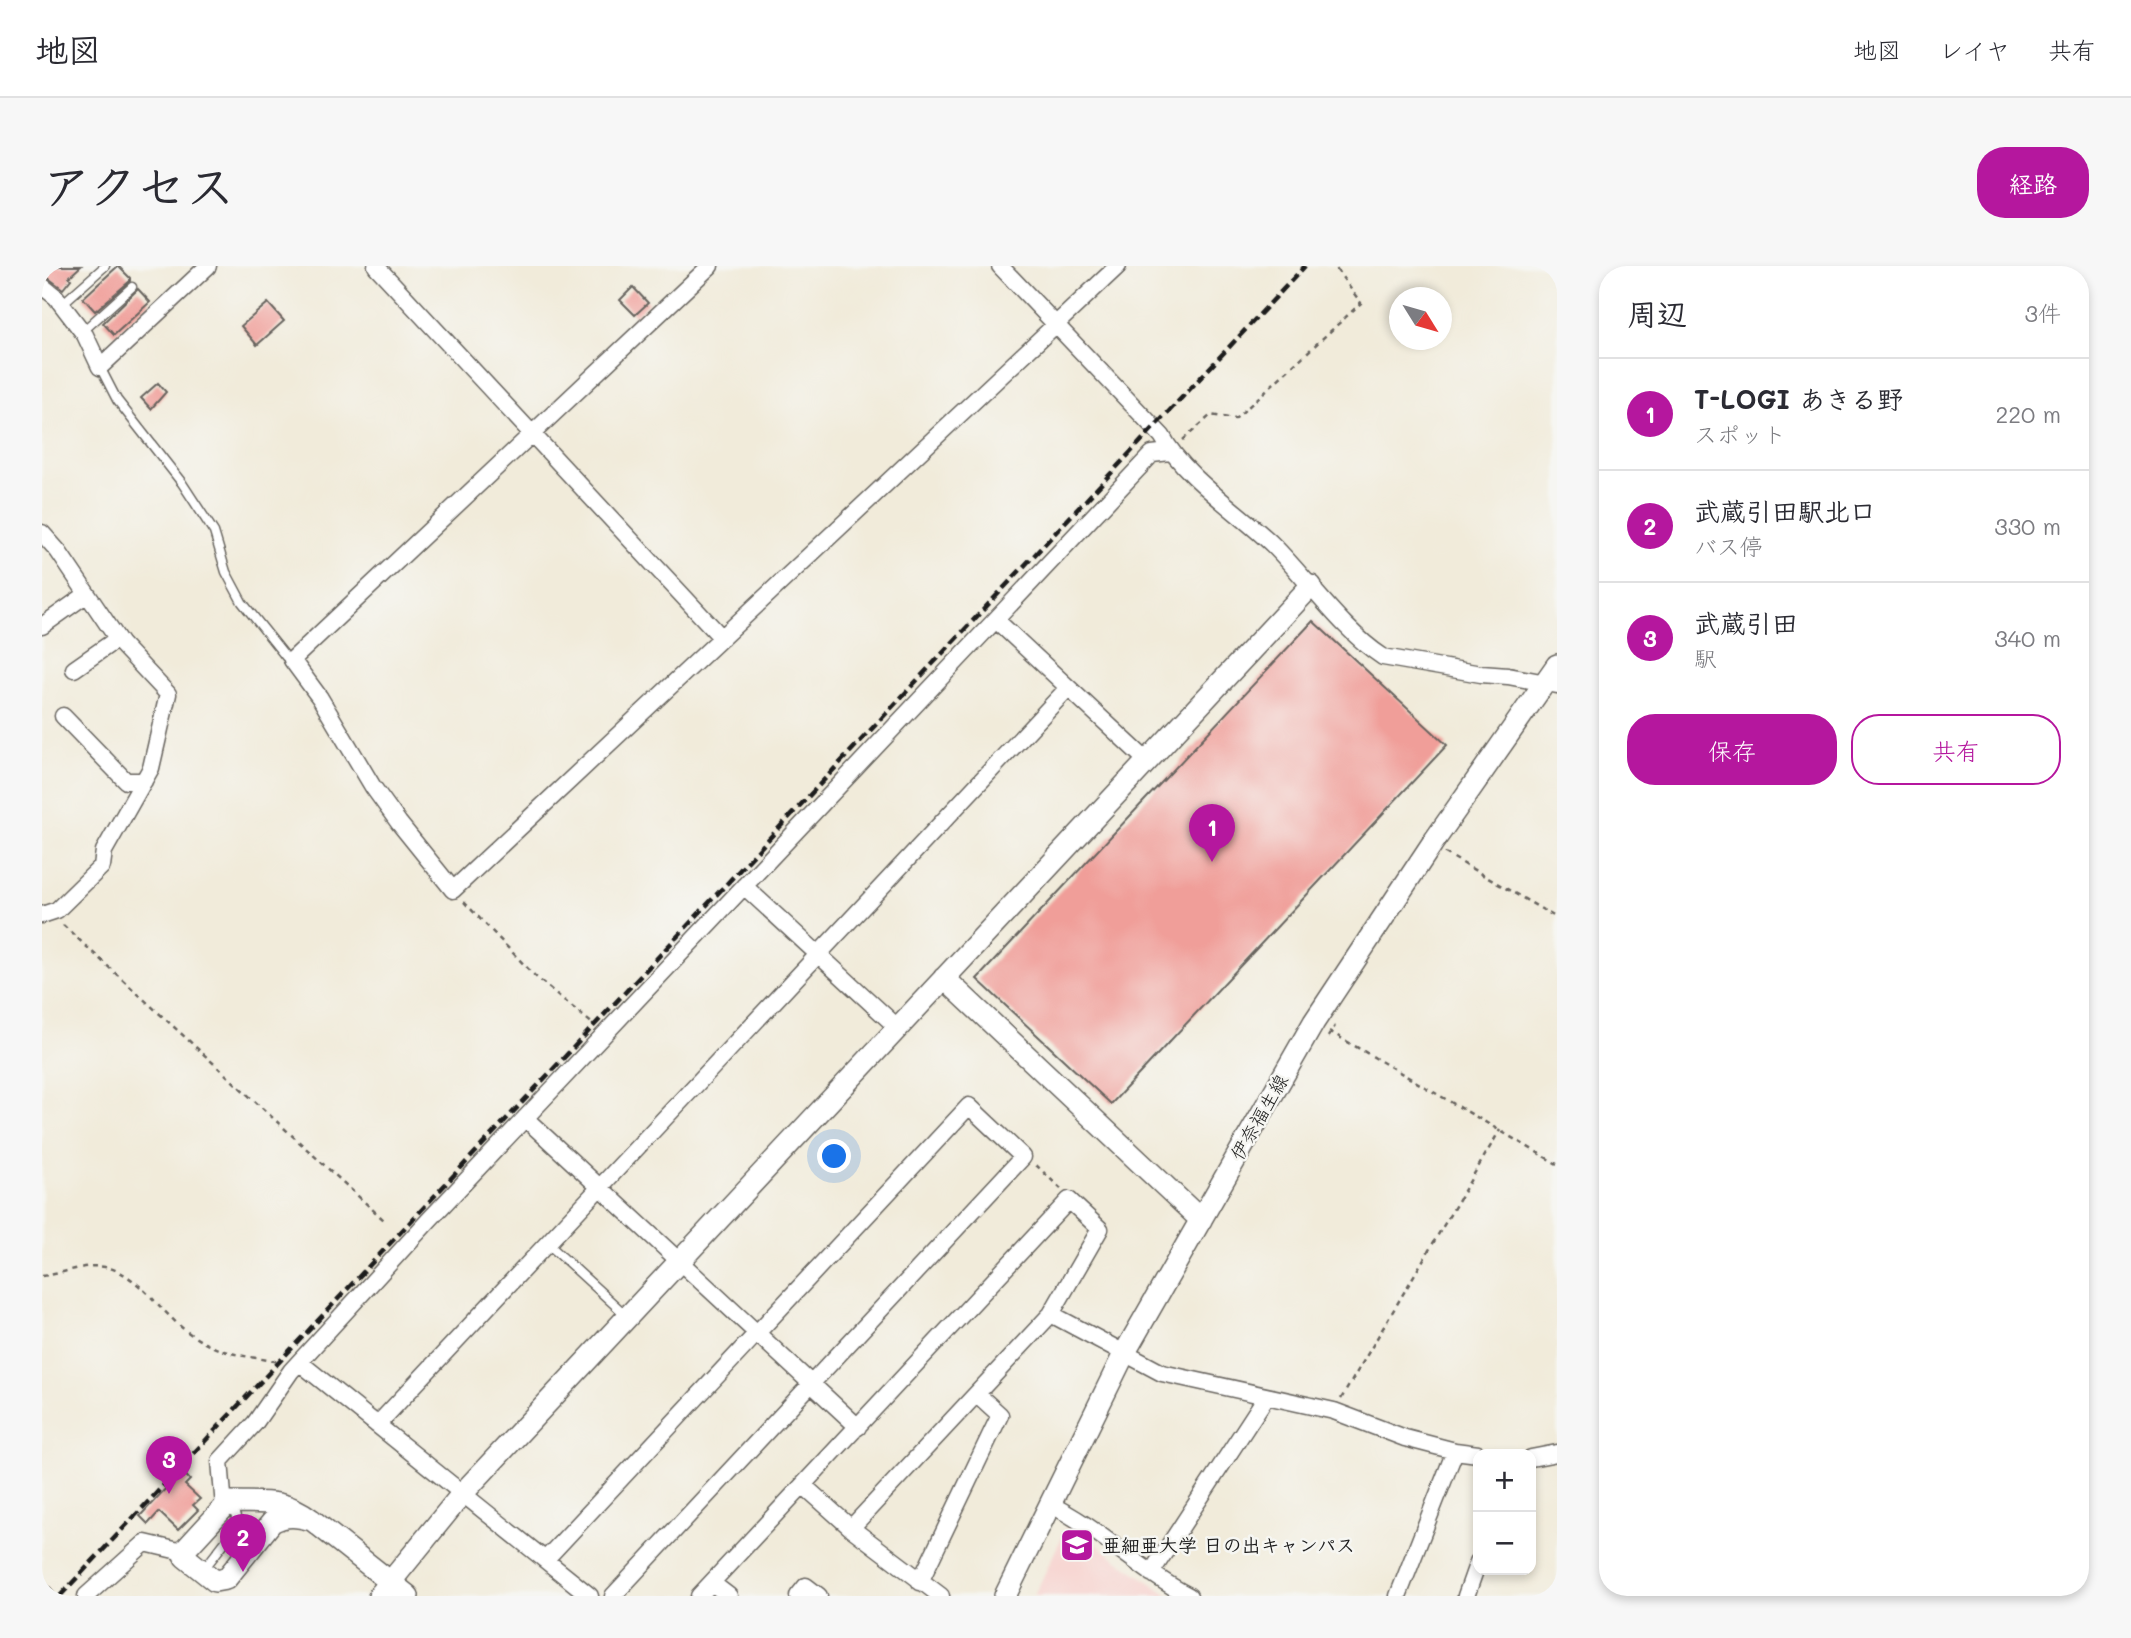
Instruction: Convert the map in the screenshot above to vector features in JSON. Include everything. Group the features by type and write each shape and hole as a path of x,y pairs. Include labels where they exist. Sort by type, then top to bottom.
{"street":[{"path":"42,286 62,304 83,331 100,367 208,266"},
{"path":"376,266 722,638"},
{"path":"710,266 292,660 320,698 373,787 399,824 453,890 1118,266"},
{"path":"1000,266 1162,436 1170,452 1272,545 1357,635 1383,657 1481,674 1553,677"},
{"path":"224,1507 220,1461 255,1423 295,1366 604,1034 1152,454 1170,452"},
{"path":"45,541 87,594 117,639 168,694 151,768 104,851 102,866 57,911 45,910"},
{"path":"385,1589 462,1494 1311,586"},
{"path":"42,626 87,594"},
{"path":"996,620 1147,761"},
{"path":"74,669 117,639"},
{"name":"伊奈福生線","path":"1005,1596 1124,1354 1200,1220 1327,1029 1432,844 1553,677"},
{"path":"377,1425 1068,688"},
{"path":"63,716 126,781 145,780"},
{"path":"744,886 898,1028"},
{"path":"944,978 1200,1220"},
{"path":"545,1560 969,1107 1023,1157 613,1596"},
{"path":"526,1118 858,1427"},
{"path":"699,1596 1069,1200 1100,1229 1051,1314 851,1528"},
{"path":"1051,1314 1162,1373 1334,1411 1405,1438 1473,1453"},
{"path":"295,1366 377,1425 590,1596"},
{"path":"920,1582 1000,1415 977,1394"},
{"path":"1151,1573 1266,1397"},
{"path":"1398,1596 1455,1451"},
{"path":"1536,1457 1557,1453"},
{"path":"803,1485 851,1528 941,1596"},
{"path":"183,1552 229,1502 286,1504 312,1520 385,1589 408,1596"},
{"path":"1049,1503 1189,1596"},
{"path":"183,1552 185,1557 215,1580 226,1580 272,1522 283,1516 312,1520"},
{"path":"86,1596 145,1543 183,1552"},
{"path":"1466,1596 1473,1575"},
{"path":"712,1583 729,1596"},
{"path":"798,1596 806,1586 819,1596"}],"lane":[{"path":"62,304 105,266"},
{"path":"83,331 132,287"},
{"path":"100,367 117,400 182,483 214,532 226,572 242,602 286,657 292,660"},
{"path":"547,1243 628,1317"},
{"path":"203,1571 239,1525 235,1514 224,1507"}],"path":[{"path":"1170,452 1211,415 1236,419 1361,303 1334,266"},
{"path":"1432,844 1557,918"},
{"path":"453,890 536,977 604,1034"},
{"path":"45,910 384,1220"},
{"path":"1327,1029 1557,1164"},
{"path":"1334,1411 1500,1130"},
{"path":"1023,1157 1031,1160 1069,1200"},
{"path":"42,1276 89,1266 106,1267 119,1272 139,1286 184,1329 213,1348 232,1355 295,1366"}],"shaded area":[{"name":"亜細亜大学 日の出キャンパス","path":"1068,1524 1126,1566 1170,1596 1034,1596"}],"building":[{"path":"42,266 81,266 69,277 71,279 63,289 42,276"},
{"path":"118,266 130,281 95,311 83,298"},
{"path":"633,287 648,303 635,315 620,300"},
{"path":"138,289 150,302 114,335 103,323"},
{"path":"268,303 284,321 257,345 241,326"},
{"path":"158,383 166,392 151,409 141,398"},
{"path":"1313,621 1447,745 1111,1104 977,979"},
{"path":"182,1471 190,1480 185,1485 200,1499 193,1505 198,1510 178,1530 159,1512 148,1524 140,1516"}],"railway":[{"path":"60,1596 1305,266"}],"place":[{"name":"T-LOGI あきる野","path":"1212,862"},
{"name":"武蔵引田","path":"169,1494"},
{"name":"亜細亜大学 日の出キャンパス","path":"1077,1545"},
{"name":"武蔵引田駅北口","path":"243,1572"}]}
